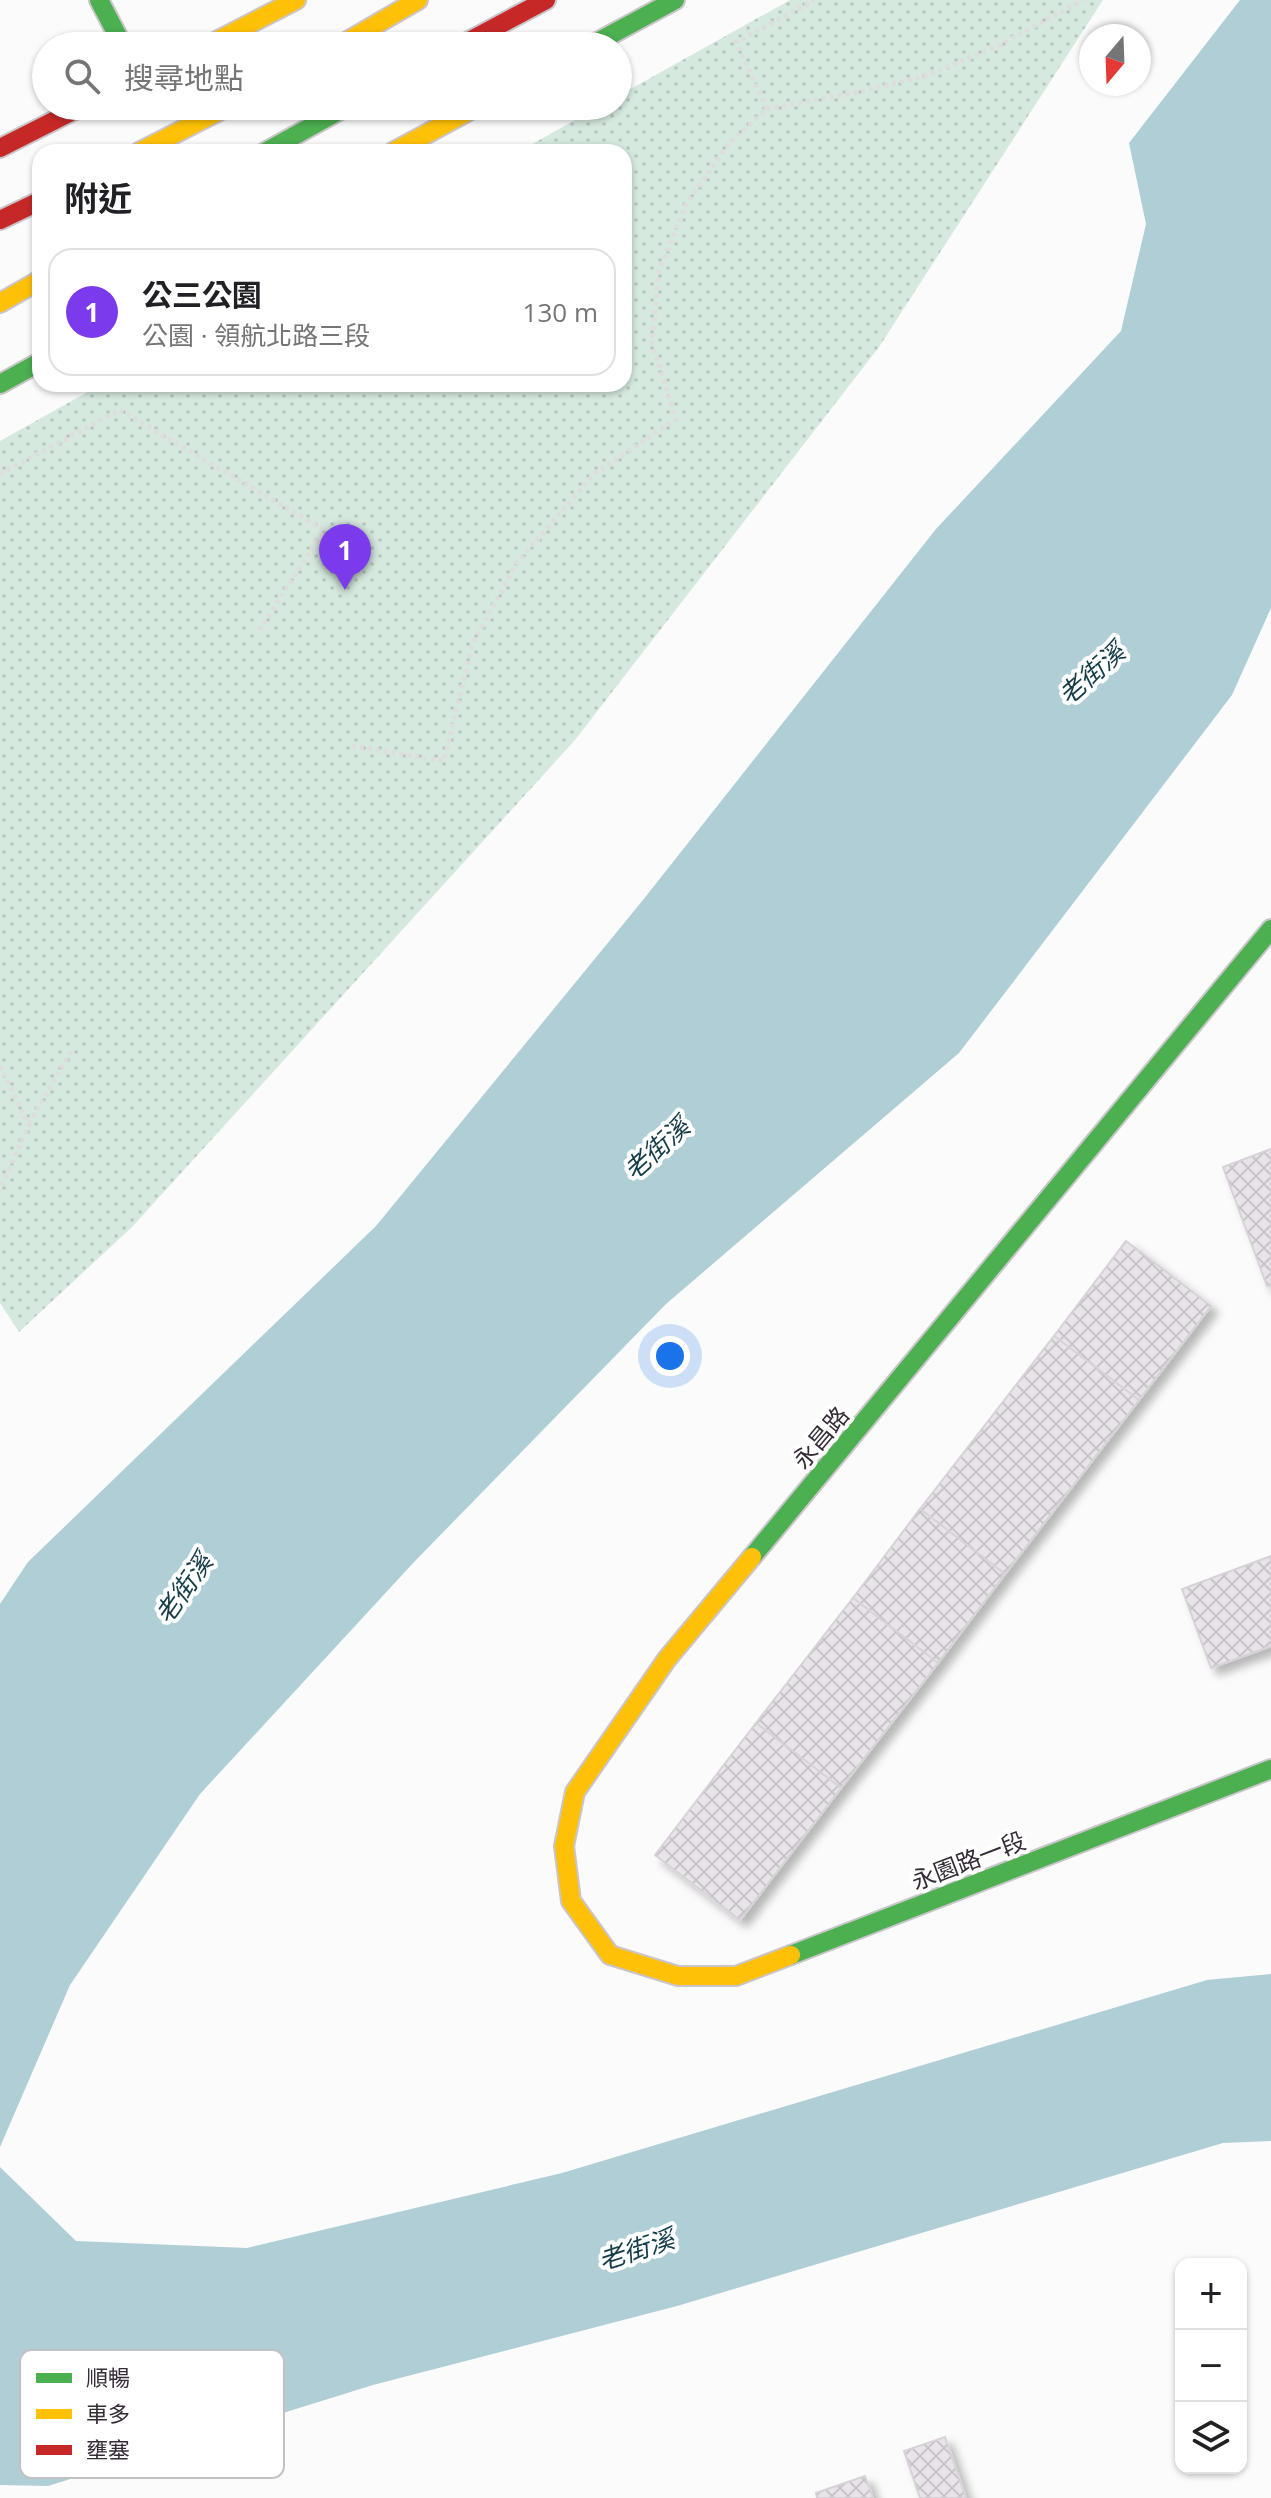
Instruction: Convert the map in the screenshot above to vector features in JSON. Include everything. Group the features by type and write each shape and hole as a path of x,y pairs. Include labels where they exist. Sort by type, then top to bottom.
{"street":[{"path":"99,0 116,32"},
{"path":"234,32 296,0"},
{"path":"363,32 418,0"},
{"path":"486,32 546,0"},
{"path":"616,32 675,0"},
{"path":"0,148 55,120"},
{"path":"158,120 170,144"},
{"path":"172,144 208,120"},
{"path":"280,144 323,120"},
{"path":"408,144 452,120"},
{"path":"0,220 32,205"},
{"path":"0,303 32,285"},
{"path":"0,384 32,366"},
{"name":"永昌路","path":"678,1976 610,1955 571,1901 564,1846 575,1792 667,1659 1271,929"},
{"name":"永園路一段","path":"678,1976 736,1976 1271,1769"}],"path":[{"path":"767,109 736,42 814,0"},
{"path":"352,746 444,761 472,645 516,564 594,474 676,419 652,343 659,271 686,205 728,144 767,109 925,76 998,46 1083,0"},
{"path":"0,474 120,410 324,530 259,631"},
{"path":"0,1190 29,1125 71,1051"},
{"path":"0,1066 29,1125"}],"green space":[{"path":"790,0 1103,0 1088,24 1079,24 1079,37 879,347 575,740 132,1227 19,1332 0,1303 0,441 88,392 632,392 632,144 532,144 575,120 632,120 632,88"}],"water":[{"name":"老街溪","path":"1240,0 1271,0 1271,608 1232,695 959,1053 666,1304 415,1561 200,1794 70,1985 0,2147 0,1604 28,1562 376,1226 643,900 936,529 1121,331 1146,224 1129,143"},
{"name":"老街溪","path":"1271,1974 1271,2141 1223,2143 677,2306 373,2385 284,2413 284,2350 20,2350 20,2478 74,2478 48,2486 0,2485 0,2167 76,2241 247,2248 562,2173 1207,1980"}],"building":[{"path":"1271,1149 1271,1285 1267,1286 1223,1167"},
{"path":"1126,1241 1211,1306 1139,1400 1054,1336"},
{"path":"1054,1336 1139,1400 1005,1574 920,1509"},
{"path":"920,1509 1005,1574 938,1663 853,1598"},
{"path":"1271,1556 1271,1646 1211,1668 1182,1589"},
{"path":"853,1598 938,1663 841,1788 756,1723"},
{"path":"756,1723 841,1788 740,1920 655,1855"},
{"path":"945,2437 966,2498 920,2498 904,2451"},
{"path":"865,2476 873,2498 817,2498 816,2493"}],"traffic: fast":[{"path":"99,0 116,32"},
{"path":"616,32 675,0"},
{"path":"279,144 323,120"},
{"path":"0,384 32,366"},
{"path":"752,1557 1271,929"},
{"path":"791,1955 1271,1769"}],"traffic: slow":[{"path":"234,32 296,0"},
{"path":"363,32 418,0"},
{"path":"155,144 202,120"},
{"path":"408,144 452,120"},
{"path":"0,303 32,285"},
{"path":"752,1557 667,1659 575,1792 564,1846 571,1901 610,1955 678,1976 736,1976 791,1955"}],"traffic: jam":[{"path":"486,32 546,0"},
{"path":"0,148 55,120"},
{"path":"0,220 32,205"}],"place":[{"name":"公三公園","path":"345,590"}]}
